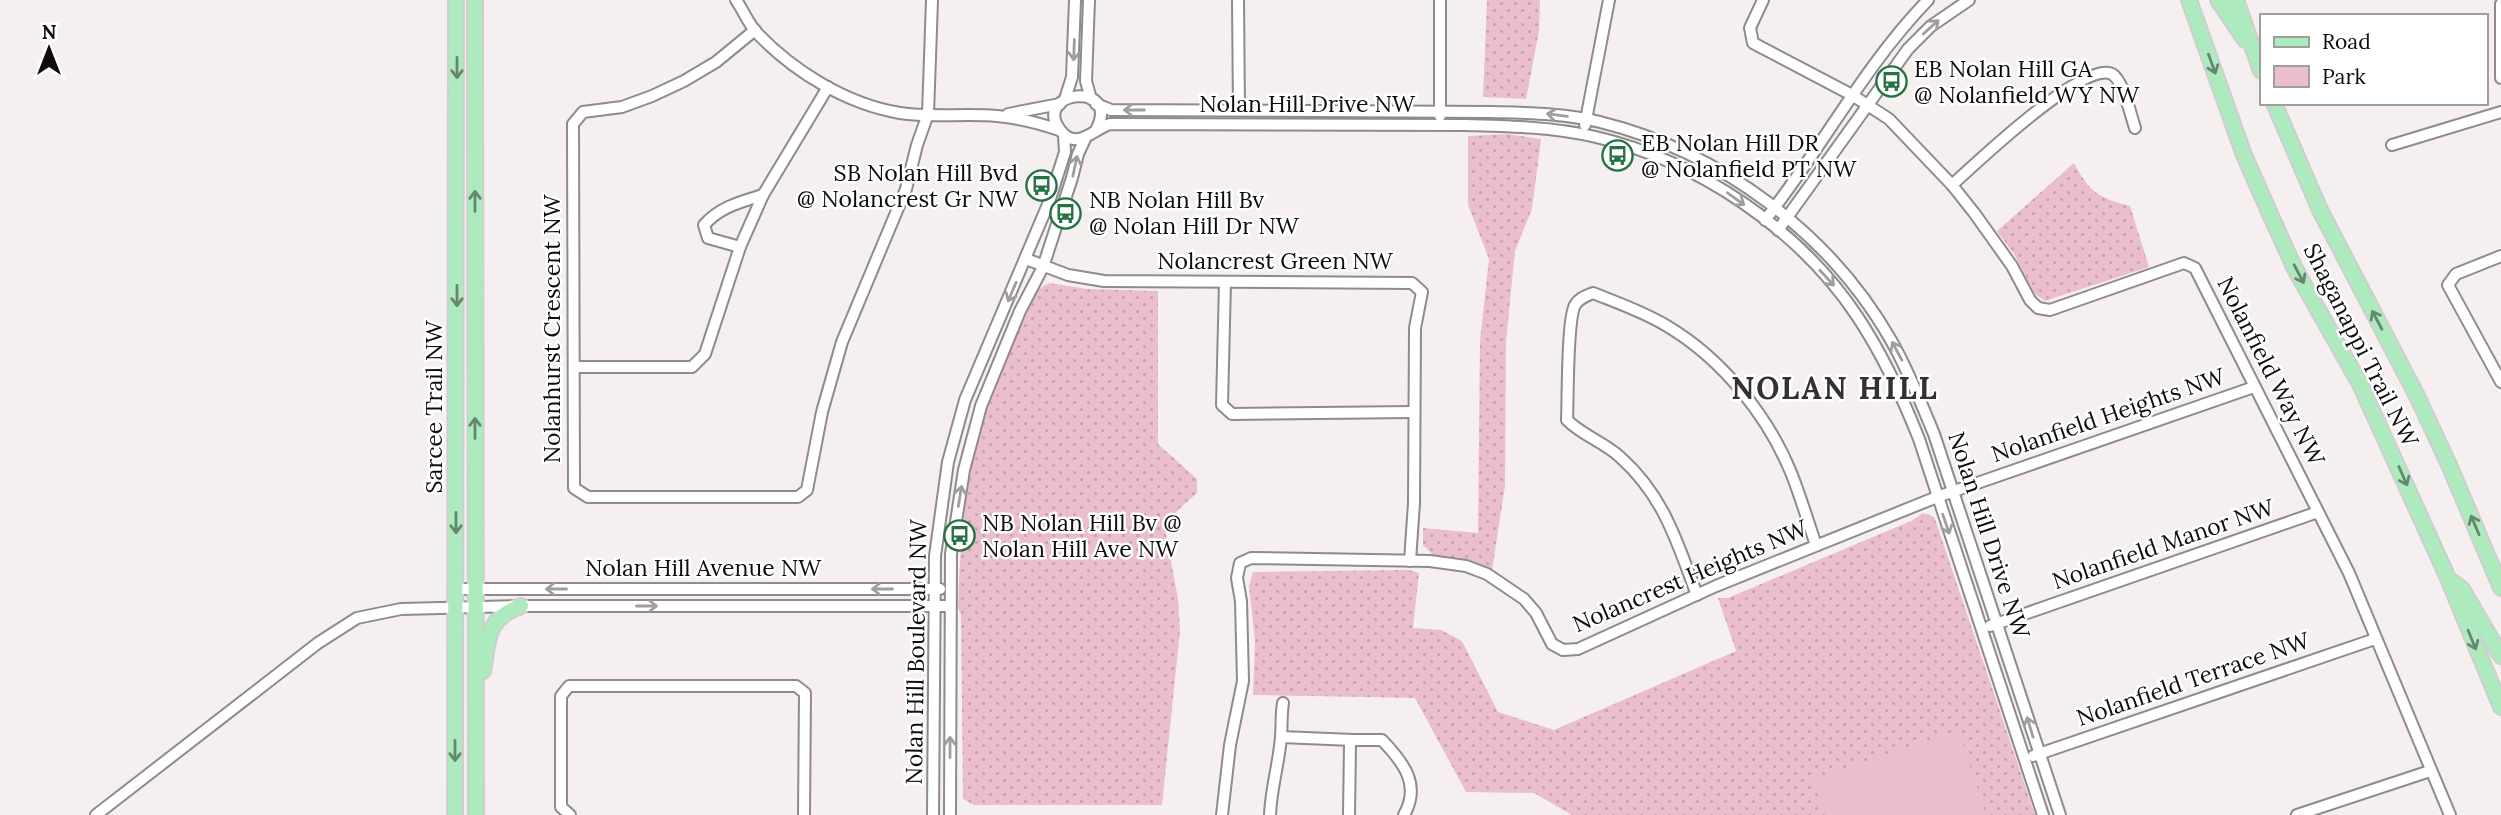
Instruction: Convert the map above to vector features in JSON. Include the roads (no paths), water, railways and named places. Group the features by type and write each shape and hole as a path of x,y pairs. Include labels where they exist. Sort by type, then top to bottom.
{"main road":[{"name":"Sarcee Trail NW","path":"455,815 456,0"},
{"name":"Sarcee Trail NW","path":"475,0 476,815"},
{"name":"Shaganappi Trail NW","path":"2189,0 2244,155 2270,214 2295,268 2360,384 2447,576 2501,707"},
{"path":"2218,0 2227,17 2254,52"},
{"path":"2236,0 2260,68"},
{"name":"Shaganappi Trail NW","path":"2275,105 2320,210 2434,431 2501,589"},
{"path":"2447,576 2462,589 2501,656"},
{"path":"476,685 483,670 492,627 498,618 521,606"}],"street":[{"path":"736,0 755,30 791,63 850,98 899,113 997,116 1034,122 1078,140 1085,139 1096,131 1101,117 1086,81 1089,0"},
{"path":"928,114 932,0"},
{"path":"1062,133 1055,117 1072,77 1075,0"},
{"name":"Nolan Hill Drive NW","path":"1238,0 1238,110"},
{"name":"Nolan Hill Drive NW","path":"1440,0 1440,125"},
{"path":"1583,135 1609,0"},
{"name":"Nolanfield Way NW","path":"1763,0 1750,29 1753,43 1852,95 1889,119 1952,185 1994,239 2012,266 2029,300 2038,308 2050,310 2184,263 2195,268 2349,573 2450,815"},
{"path":"1765,220 1852,95 1907,22 1928,0"},
{"path":"1778,230 1908,49 1931,26 1969,0"},
{"path":"2501,4 2501,78"},
{"name":"Nolanhurst Crescent NW","path":"755,30 716,62 684,81 622,107 583,112 573,124 574,488 588,497 798,497 807,490 822,412 842,342 906,190 928,114"},
{"path":"1952,185 2043,105 2098,73 2111,73 2119,80 2135,128"},
{"path":"574,367 692,367 705,354 740,247 763,195 828,87"},
{"path":"997,116 1062,101 1078,94 1094,101"},
{"name":"Nolan Hill Drive NW","path":"1094,101 1111,110 1537,113 1585,119 1642,134 1674,146 1715,167 1775,207 1825,253 1851,282 1892,341 1919,398 2060,815"},
{"name":"Nolan Hill Drive NW","path":"1172,110 1173,124"},
{"path":"2392,145 2501,113"},
{"name":"Nolan Hill Drive NW","path":"1096,131 1110,124 1517,126 1619,143 1681,167 1726,191 1778,230 1833,285 1873,341 1900,392 1919,439 2043,815"},
{"name":"Nolan Hill Boulevard NW","path":"933,815 935,556 948,462 965,400 1026,260 1061,167 1066,144 1062,133"},
{"name":"Nolan Hill Boulevard NW","path":"950,815 951,554 964,470 981,405 1020,311 1043,267 1072,178 1077,154 1085,139"},
{"path":"740,247 708,238 704,225 714,214 736,203 763,195"},
{"path":"2501,256 2456,274 2448,285 2501,382"},
{"name":"Nolancrest Green NW","path":"1026,260 1068,275 1104,281 1412,283 1422,292 1415,328 1414,503 1410,561"},
{"path":"1225,283 1222,405 1232,414 1414,412"},
{"path":"1697,595 1671,525 1650,489 1623,459 1604,443 1577,430 1567,420 1574,307 1581,298 1593,293 1667,326 1706,355 1732,380 1777,443 1792,474 1816,545"},
{"name":"Nolanfield Heights NW","path":"1937,497 2254,387"},
{"name":"Nolancrest Heights NW","path":"1222,815 1230,745 1243,681 1241,601 1237,578 1240,563 1251,558 1440,562 1466,566 1507,586 1524,599 1536,613 1552,644 1563,650 1578,649 1697,595 1937,497"},
{"name":"Nolanfield Manor NW","path":"1981,629 2318,512"},
{"name":"Nolan Hill Avenue NW","path":"456,589 950,589"},
{"name":"Nolan Hill Avenue NW","path":"96,815 318,643 357,618 401,609 456,607 949,606"},
{"name":"Nolanfield Terrace NW","path":"2024,759 2375,639"},
{"path":"570,815 561,807 561,696 569,686 796,686 805,693 804,815"},
{"path":"1270,815 1270,791 1281,737 1280,716 1283,703"},
{"path":"1281,737 1382,740 1395,754 1413,785 1411,803 1404,815"},
{"path":"1349,815 1350,744 1353,740"},
{"path":"2297,815 2430,771"}],"place":[{"name":"EB Nolan Hill GA @ Nolanfield WY NW","path":"1891,82"},
{"name":"EB Nolan Hill DR @ Nolanfield PT NW","path":"1618,156"},
{"name":"SB Nolan Hill Bvd @ Nolancrest Gr NW","path":"1041,186"},
{"name":"NB Nolan Hill Bv @ Nolan Hill Dr NW","path":"1066,213"},
{"name":"NB Nolan Hill Bv @ Nolan Hill Ave NW","path":"959,536"}],"district":[{"name":"NOLAN HILL","path":"1835,389"}]}
